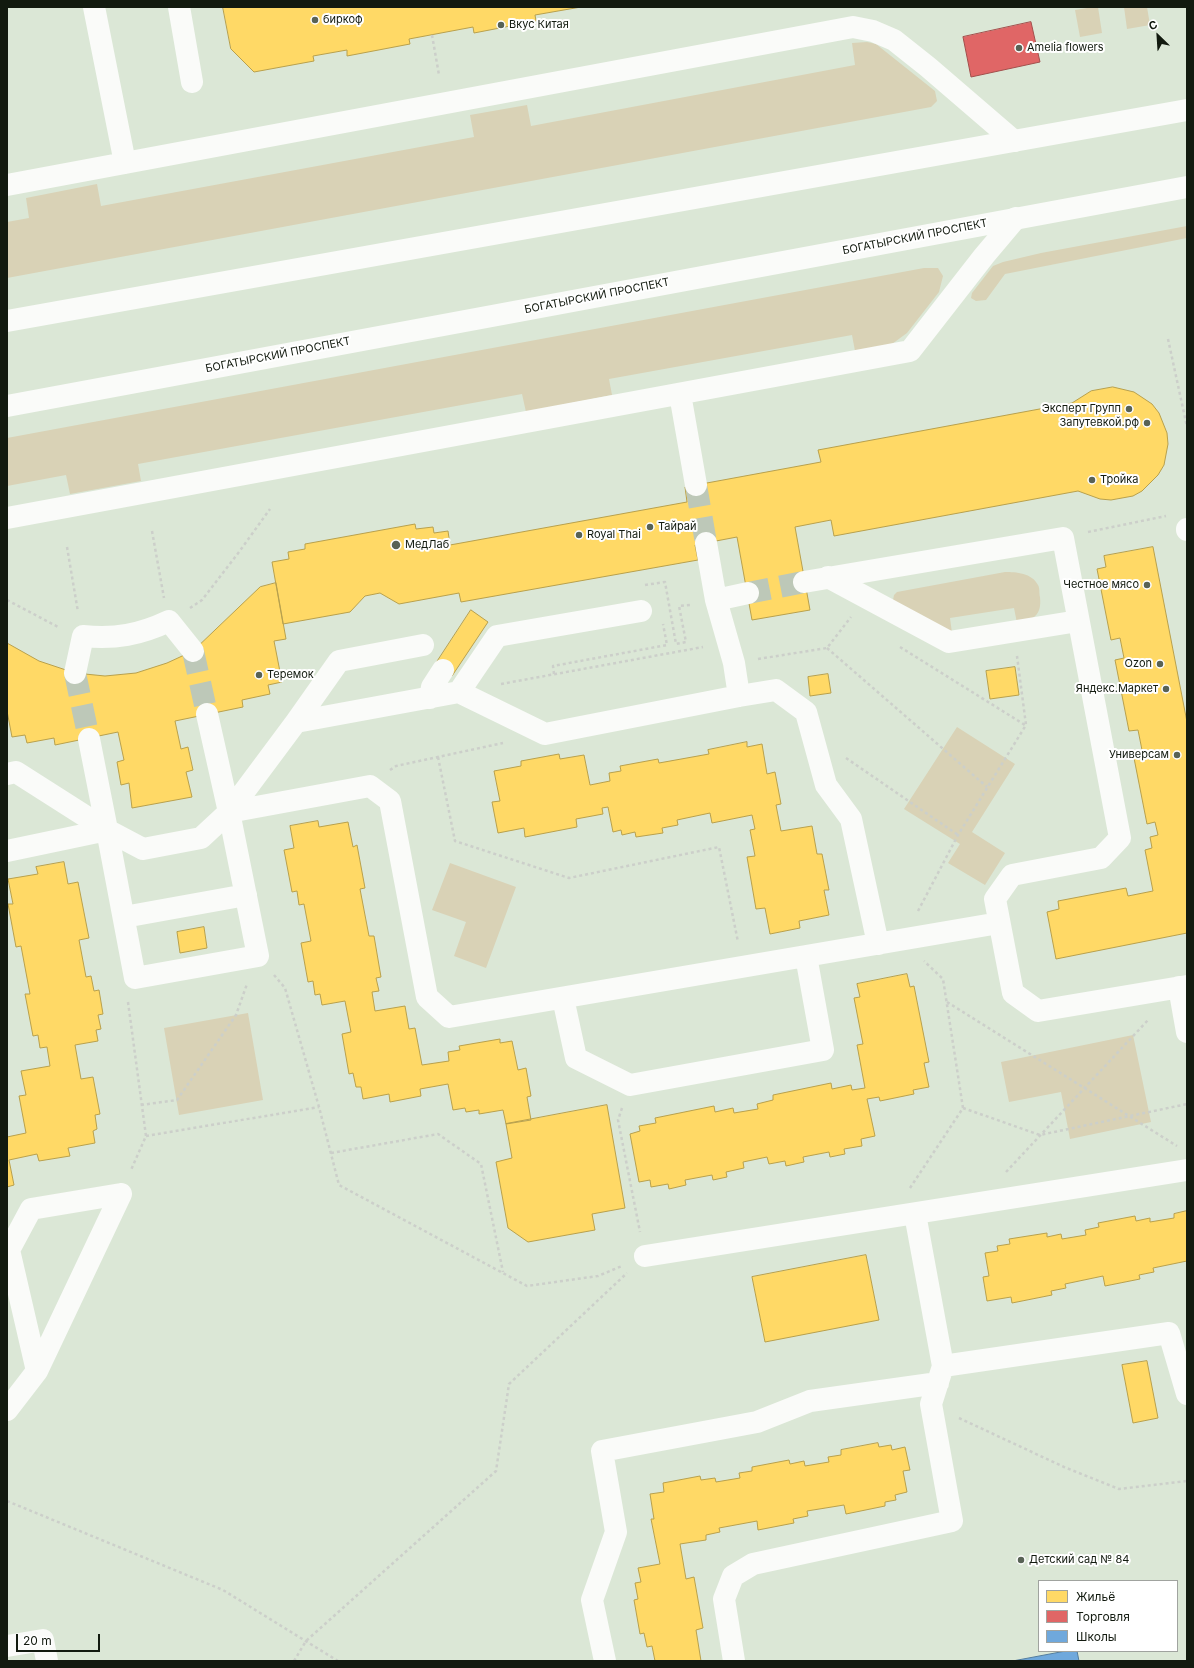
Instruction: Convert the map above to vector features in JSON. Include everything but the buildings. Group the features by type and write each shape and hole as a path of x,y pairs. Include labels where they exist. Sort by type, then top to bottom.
{"main road":[{"path":"94,7 125,163"},
{"path":"178,7 192,82"},
{"path":"7,185 853,27 873,30 894,40 928,67 1014,141"},
{"path":"7,321 1187,110"},
{"name":"БОГАТЫРСКИЙ ПРОСПЕКТ","path":"7,406 1187,187"},
{"path":"7,518 910,351 984,256 1016,218"},
{"path":"680,394 696,485"},
{"path":"804,582 1062,538 1120,838 1101,858 1012,875 994,899 1013,993 1038,1011 1183,986 1187,1032"},
{"path":"706,543 716,600 734,663 739,696"},
{"path":"828,577 950,642 1078,621"},
{"path":"716,600 748,593"},
{"path":"459,692 497,636 641,611"},
{"path":"75,673 83,636 105,638 129,636 154,628 169,621 194,651"},
{"path":"10,770 107,830 143,849 201,838 229,812 339,662 424,645"},
{"path":"430,698 432,687 443,670"},
{"path":"296,722 459,692 545,734 776,690 806,712 814,736 826,785 851,819 878,944"},
{"path":"89,739 135,978 258,956 229,812 207,714"},
{"path":"229,812 370,786 390,801 427,997 449,1017 999,923"},
{"path":"7,851 107,830"},
{"path":"124,917 246,895"},
{"path":"563,998 576,1058 630,1085 823,1050 806,956"},
{"path":"645,1256 1187,1170"},
{"path":"37,1371 9,1250 30,1209 121,1194"},
{"path":"7,1410 37,1371 121,1194"},
{"path":"734,1661 724,1600 733,1576 753,1564 952,1521 931,1404 940,1375 915,1214"},
{"path":"605,1661 592,1600 616,1532 602,1451 757,1422 810,1401 940,1375 1168,1333 1187,1394"},
{"path":"7,1646 42,1640 47,1661"}],"path":[{"path":"432,35 439,75"},
{"path":"1168,339 1187,428"},
{"path":"152,531 169,621 202,600 270,509"},
{"path":"1062,538 1169,515"},
{"path":"7,600 54,627 83,636 67,547"},
{"path":"668,598 676,644 686,642 679,606"},
{"path":"734,663 827,648 866,598"},
{"path":"689,605 692,612"},
{"path":"851,617 858,621"},
{"path":"890,1218 963,1108 943,979 903,940 958,835 1026,725 1014,632"},
{"path":"459,692 705,646 702,640"},
{"path":"898,646 1026,725"},
{"path":"827,648 987,787"},
{"path":"814,736 958,835"},
{"path":"370,786 396,766 507,742"},
{"path":"438,757 455,841 569,878 718,847 743,967"},
{"path":"142,1105 176,1100 236,1015 258,956 285,988 320,1107 339,1185 527,1286 598,1276 645,1256"},
{"path":"121,1194 146,1136 126,992 135,978"},
{"path":"946,1002 1181,1148"},
{"path":"1002,1176 1153,1015"},
{"path":"630,1085 618,1120 645,1256"},
{"path":"963,1108 1040,1136 1187,1104"},
{"path":"146,1136 320,1107"},
{"path":"331,1153 438,1134 444,1138 481,1164 503,1273"},
{"path":"294,1661 306,1641 496,1471 509,1384 645,1256"},
{"path":"931,1404 1064,1468 1119,1489 1187,1481"},
{"path":"7,1501 223,1590 338,1661"}],"shaded area":[{"path":"1098,7 1102,33 1080,37 1075,10"},
{"path":"1124,7 1147,7 1150,25 1127,29"},
{"path":"867,42 876,44 935,91 937,101 931,107 7,278 7,222 29,218 26,198 97,184 101,206 474,137 470,115 527,105 531,126 855,65 852,43"},
{"path":"1187,226 1187,238 1005,274 986,300 976,301 971,298 972,293 993,266 1003,262 1041,253"},
{"path":"924,268 938,268 943,276 939,292 907,333 892,344 855,351 852,335 609,379 612,395 526,412 522,394 138,464 141,481 70,494 66,475 7,486 7,438"},
{"path":"1005,572 1023,574 1032,578 1038,585 1040,609 1032,618 1017,623 1014,608 950,618 952,633 898,605 893,600 894,595 897,592"},
{"path":"957,727 1015,764 972,832 1005,853 985,885 948,863 960,844 904,809"},
{"path":"450,863 516,887 486,968 454,956 466,922 432,910"},
{"path":"248,1013 263,1100 179,1115 164,1028"},
{"path":"1133,1035 1151,1122 1070,1139 1061,1092 1009,1102 1001,1062"}],"tunnel":[{"path":"696,485 706,543"},
{"path":"748,593 804,582"},
{"path":"193,651 207,714"},
{"path":"75,673 89,739"}],"place":[{"name":"биркоф","path":"315,20"},
{"name":"Вкус Китая","path":"501,25"},
{"name":"Amelia flowers","path":"1019,48"},
{"name":"Эксперт Групп","path":"1129,409"},
{"name":"Запутевкой.рф","path":"1147,423"},
{"name":"Тройка","path":"1092,480"},
{"name":"Тайрай","path":"650,527"},
{"name":"Royal Thai","path":"579,535"},
{"name":"МедЛаб","path":"396,545"},
{"name":"Честное мясо","path":"1147,585"},
{"name":"Ozon","path":"1160,664"},
{"name":"Теремок","path":"259,675"},
{"name":"Яндекс.Маркет","path":"1166,689"},
{"name":"Универсам","path":"1177,755"},
{"name":"Детский сад № 84","path":"1021,1560"}]}
